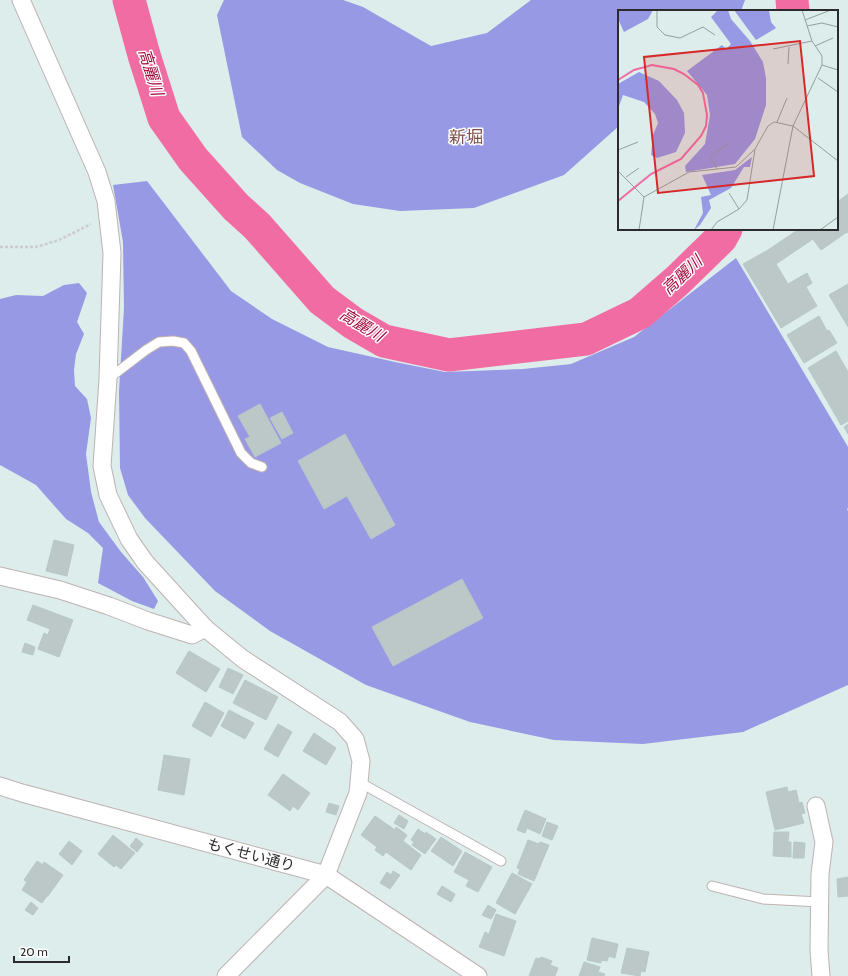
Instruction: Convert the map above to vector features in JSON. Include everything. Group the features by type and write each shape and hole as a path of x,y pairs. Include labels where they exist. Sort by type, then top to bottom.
{"street":[{"path":"21,0 96,172 106,201 112,253 108,379 102,466 108,495 129,539 145,562 205,628 243,659 340,722 355,739 361,761 358,793 326,875 226,976"},
{"path":"0,576 60,590 192,635 205,628"},
{"name":"もくせい通り","path":"0,786 326,875 478,976"},
{"path":"816,806 824,842 820,874 819,950 821,976"}],"lane":[{"path":"108,379 159,342 173,341 184,343 191,351 241,453 252,463 262,467"},
{"path":"359,782 501,861"},
{"path":"712,886 762,899 820,902"}],"path":[{"path":"0,247 36,247 59,240 108,216"}],"shaded area":[{"path":"224,0 343,0 363,7 431,46 487,33 531,0 745,0 741,10 618,10 618,127 564,175 474,208 400,211 353,204 300,183 277,170 242,137 217,15"},
{"path":"147,181 231,291 272,319 328,347 445,372 523,369 571,364 634,337 736,258 848,447 848,685 743,732 643,744 554,740 470,722 366,685 270,631 215,591 145,518 128,495 120,468 119,391 124,308 123,242 113,185"},
{"path":"79,283 87,293 77,322 84,334 76,354 74,370 75,386 87,399 91,418 86,454 91,492 99,522 121,552 143,577 158,601 154,609 132,601 98,583 103,548 88,533 66,519 36,485 0,465 0,299 16,295 43,296 64,285"}],"building":[{"path":"848,194 848,233 847,232 821,250 813,239 776,264 788,284 807,273 812,283 806,287 817,306 781,328 743,264 768,250 798,230 838,230 838,201"},
{"path":"848,284 848,327 829,295"},
{"path":"819,316 827,331 829,330 837,343 804,363 787,335"},
{"path":"836,351 848,372 848,421 841,425 808,368"},
{"path":"260,404 281,443 255,457 245,439 250,437 238,416"},
{"path":"282,412 293,433 282,439 270,418"},
{"path":"848,424 848,434 844,427"},
{"path":"345,434 395,525 371,539 347,496 324,509 298,461"},
{"path":"54,540 74,545 67,576 46,571"},
{"path":"462,579 483,618 393,666 372,627"},
{"path":"33,605 73,620 59,657 38,649 44,633 48,635 50,629 27,620"},
{"path":"25,643 35,647 33,655 22,652"},
{"path":"189,651 220,669 206,692 176,673"},
{"path":"228,668 243,675 233,694 219,687"},
{"path":"245,680 278,697 266,720 233,703"},
{"path":"205,702 224,713 211,737 192,726"},
{"path":"229,710 254,723 245,739 221,726"},
{"path":"278,724 292,732 278,757 264,749"},
{"path":"314,733 336,748 326,765 303,751"},
{"path":"164,755 190,759 184,795 158,790"},
{"path":"283,774 310,793 298,810 293,806 290,811 268,795"},
{"path":"787,787 788,792 796,790 799,803 802,802 805,813 801,814 804,823 775,830 766,792"},
{"path":"329,803 339,806 336,815 326,812"},
{"path":"525,810 546,819 540,834 527,828 525,833 517,830"},
{"path":"399,815 408,821 404,829 394,823"},
{"path":"375,816 395,830 396,827 407,835 403,841 421,855 411,870 386,852 383,856 375,850 377,847 361,835"},
{"path":"547,822 558,826 552,840 542,836"},
{"path":"418,829 425,834 426,832 436,839 425,854 412,845 414,842 411,840"},
{"path":"774,832 789,832 788,842 791,842 791,857 773,856"},
{"path":"113,835 135,853 121,869 116,865 114,867 98,854"},
{"path":"441,837 462,851 453,866 431,851"},
{"path":"136,838 143,844 137,852 130,846"},
{"path":"528,840 539,844 540,842 549,845 534,881 518,874 520,869 517,868"},
{"path":"69,841 82,851 72,865 59,854"},
{"path":"794,842 805,843 804,858 793,858"},
{"path":"465,852 492,867 478,892 466,886 469,880 454,872"},
{"path":"37,861 43,865 44,862 63,875 42,903 22,890 27,882 24,880"},
{"path":"393,871 400,875 390,889 380,883 387,872 391,875"},
{"path":"512,873 532,884 515,914 496,903"},
{"path":"848,877 848,896 838,897 837,879"},
{"path":"442,886 455,894 451,902 437,894"},
{"path":"31,902 38,908 33,915 25,910"},
{"path":"488,905 496,910 491,919 482,915"},
{"path":"496,914 516,921 504,956 479,947 485,932 489,934"},
{"path":"592,938 618,944 615,958 609,956 607,961 601,960 601,963 587,960"},
{"path":"627,948 649,952 645,972 641,971 640,976 621,973"},
{"path":"541,957 552,961 550,965 558,968 555,976 529,976 536,958 540,959"},
{"path":"584,962 600,967 598,972 605,974 604,976 579,976"}],"waterway":[{"name":"高麗川","path":"129,0 144,55 164,118 193,159 236,207 257,226 322,300 353,323 384,341 449,355 586,339 640,313 678,280 721,238 725,230"},
{"name":"高麗川","path":"792,0 793,10"}],"district":[{"name":"新堀","path":"466,137"}]}
